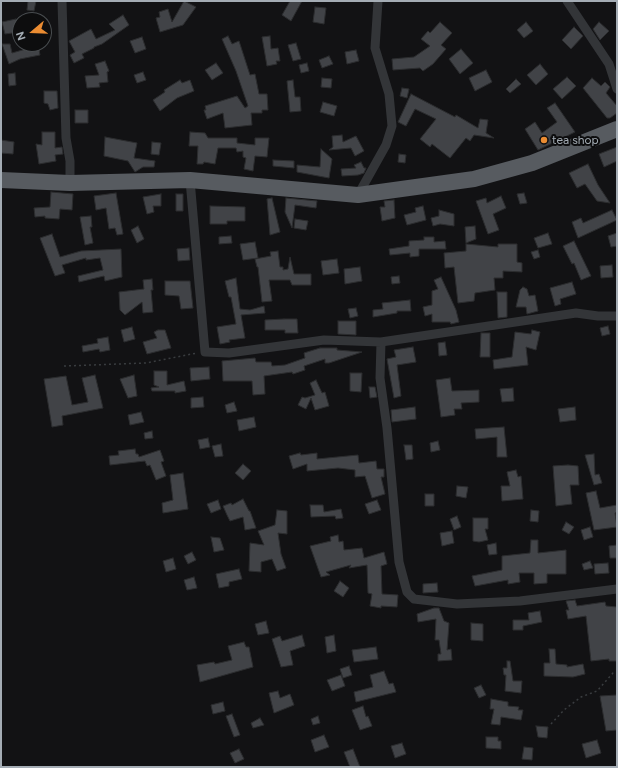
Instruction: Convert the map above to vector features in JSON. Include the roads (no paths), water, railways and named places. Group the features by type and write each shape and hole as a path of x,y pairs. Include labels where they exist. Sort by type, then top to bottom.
{"highway":[{"path":"1,180 70,183 190,180 358,195 474,179 532,163 617,129"}],"street":[{"path":"62,1 66,138 70,161 70,183"},
{"path":"358,195 386,145 392,126 389,94 375,48 378,1"},
{"path":"567,1 609,64 617,89"},
{"path":"190,180 205,352 229,353 324,340 381,342 576,313 617,316"},
{"path":"381,342 380,378 387,428 399,562 407,592 414,599 457,604 520,601 617,589"}],"place":[{"name":"tea shop","path":"544,140"}]}
